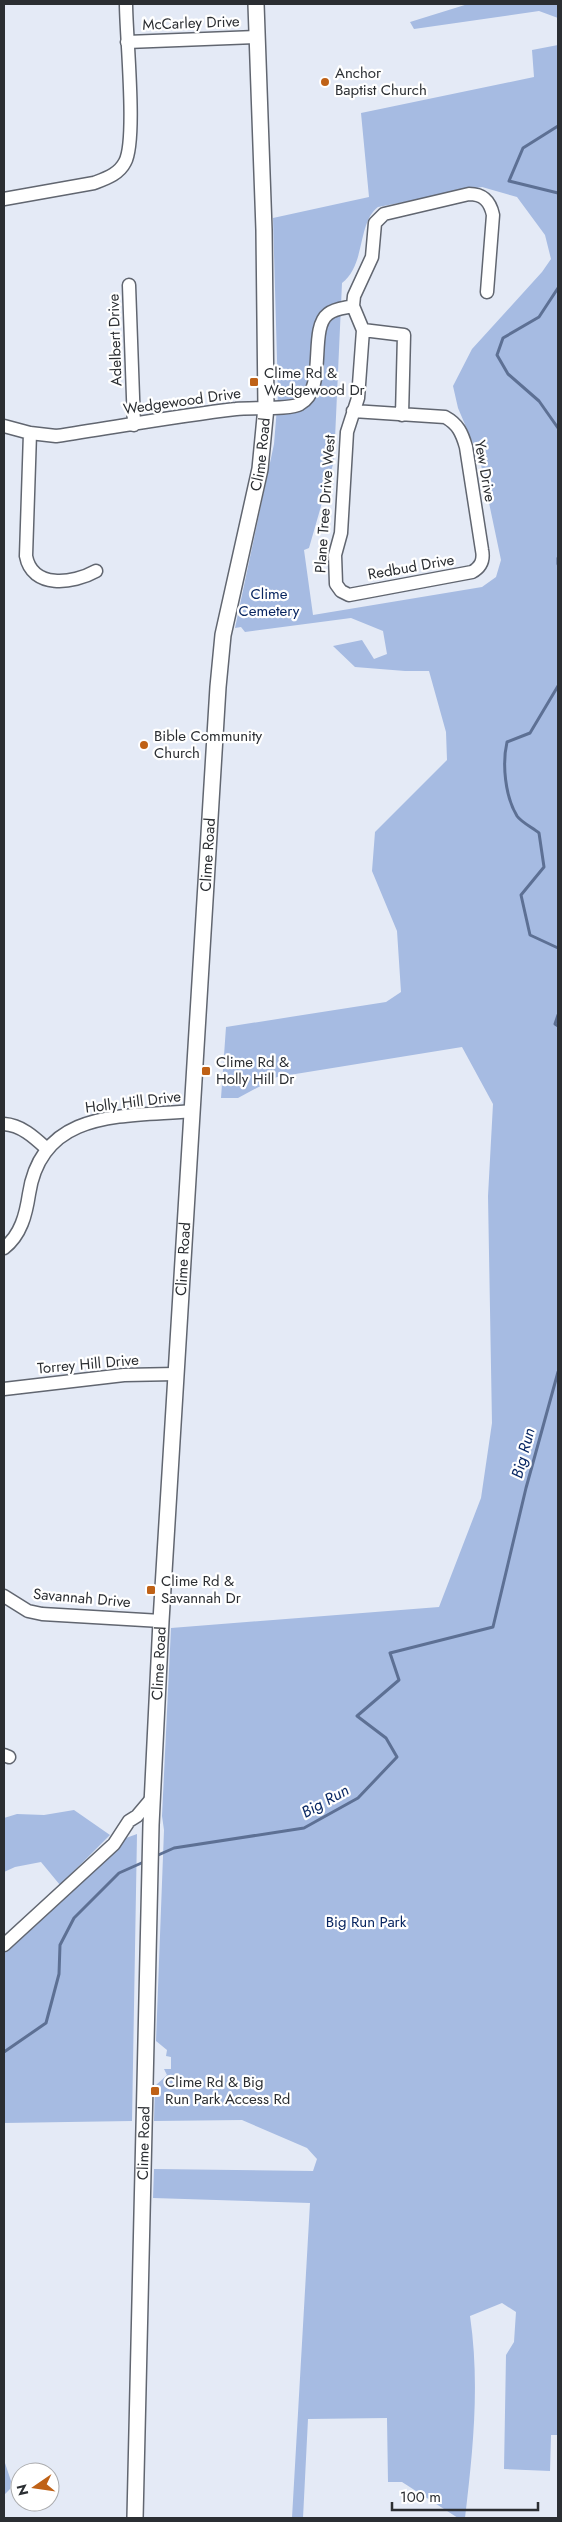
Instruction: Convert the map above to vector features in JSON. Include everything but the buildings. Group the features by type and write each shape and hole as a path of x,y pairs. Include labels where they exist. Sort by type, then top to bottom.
{"main road":[{"name":"Clime Road","path":"135,2518 151,1825 161,1621 192,1111 221,653 232,592 254,497 266,407 264,230 256,4"}],"street":[{"path":"4,199 94,183 109,178 120,169 128,155 130,139 126,4"},
{"name":"McCarley Drive","path":"127,42 257,37"},
{"path":"402,415 404,335 363,330 353,306 354,296 372,257 375,223 384,214 469,194 480,195 490,204 493,215 487,292"},
{"name":"Adelbert Drive","path":"129,285 134,425"},
{"name":"Wedgewood Drive","path":"4,426 30,433 56,436 236,409 299,405 309,398 314,386 321,325 326,315 336,309 353,306"},
{"name":"Plane Tree Drive West","path":"349,595 341,591 336,584 335,562 341,533 347,432 358,398 363,330"},
{"name":"Yew Drive","path":"353,411 445,417 454,422 462,433 483,557 478,569"},
{"path":"30,433 26,556 28,567 35,576 46,580 84,578 96,571"},
{"name":"Redbud Drive","path":"349,595 472,572 478,569"},
{"name":"Holly Hill Drive","path":"4,1248 19,1232 27,1208 35,1166 46,1148 64,1132 90,1121 192,1111"},
{"path":"4,1124 16,1126 46,1148"},
{"name":"Torrey Hill Drive","path":"4,1389 124,1375 176,1374"},
{"name":"Savannah Drive","path":"4,1596 23,1609 42,1614 161,1621"},
{"path":"4,1945 114,1844 129,1821 137,1816 153,1797"}],"green space":[{"path":"468,4 558,4 558,18 539,11 414,29 410,22"},
{"path":"558,45 558,2435 551,2435 550,2471 504,2469 506,2355 514,2342 516,2312 502,2303 470,2316 475,2367 475,2392 473,2443 465,2518 458,2518 402,2482 388,2482 387,2418 308,2419 303,2518 292,2518 310,2203 153,2198 154,2169 313,2171 317,2159 307,2148 242,2120 154,2121 155,2086 167,2075 164,2069 171,2069 171,2057 166,2056 167,2050 156,2041 164,1830 162,1816 171,1628 439,1607 481,1498 492,1423 488,1196 493,1104 462,1047 277,1077 238,1098 221,1098 226,1027 386,1002 401,992 397,931 372,871 375,832 447,760 446,732 429,671 355,667 333,646 362,640 374,659 387,654 383,631 351,618 245,632 241,627 235,628 274,444 278,395 273,218 369,197 361,113 534,77 532,50","holes":["482,187 517,197 545,235 551,259 542,272 472,349 453,386 458,408 480,460 501,560 496,577 482,587 313,615 304,550 309,548 334,461 342,283 355,266 371,214 378,207"]},
{"path":"74,1810 110,1835 60,1885 41,1862 15,1867 4,1872 4,1818 17,1814 44,1815"},
{"path":"137,1834 132,2121 4,2123 4,1953 126,1838"},
{"path":"4,2460 10,2478 10,2489 4,2495"}],"waterway":[{"name":"Big Run","path":"558,126 523,148 509,181 558,193"},
{"name":"Big Run","path":"558,288 539,317 503,338 497,355 508,374 539,401 558,428"},
{"name":"Big Run","path":"558,558 558,564"},
{"name":"Big Run","path":"558,686 530,733 507,742 505,760 507,790 513,808 517,816 524,823 539,833 544,867 521,895 530,935 558,948"},
{"name":"Big Run","path":"558,1015 555,1024 558,1026"},
{"name":"Big Run","path":"156,1856 174,1848 304,1828 358,1798 397,1757 386,1738 357,1716 399,1680 390,1653 493,1627 526,1488 558,1372"},
{"name":"Big Run","path":"4,2052 46,2023 59,1974 60,1945 74,1918 119,1873 146,1861"}],"place":[{"name":"Anchor Baptist Church","path":"325,82"},
{"name":"Clime Rd & Wedgewood Dr","path":"254,382"},
{"name":"Bible Community Church","path":"144,745"},
{"name":"Clime Rd & Holly Hill Dr","path":"206,1071"},
{"name":"Clime Rd & Savannah Dr","path":"151,1590"},
{"name":"Clime Rd & Big Run Park Access Rd","path":"155,2091"}],"park label":[{"name":"Clime Cemetery","path":"269,602"},
{"name":"Big Run Park","path":"366,1922"}]}
